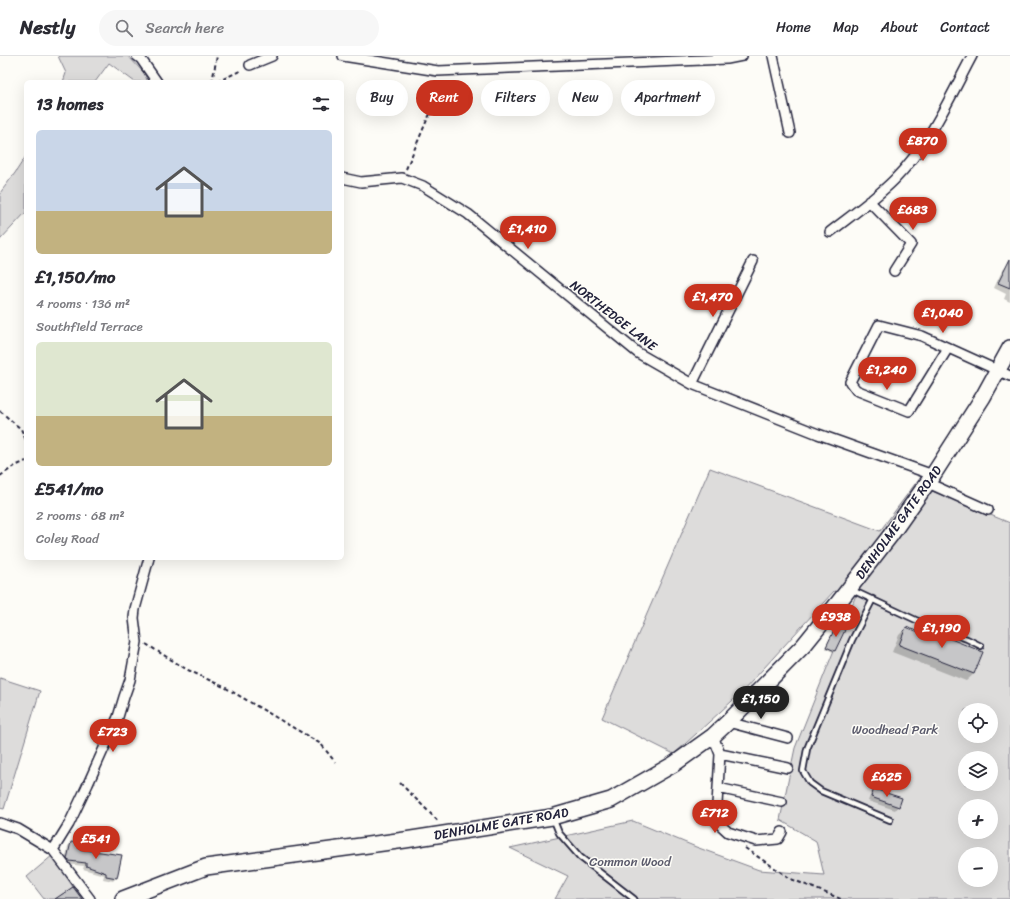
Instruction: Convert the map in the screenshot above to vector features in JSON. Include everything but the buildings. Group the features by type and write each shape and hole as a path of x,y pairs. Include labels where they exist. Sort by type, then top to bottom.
{"main road":[{"name":"DENHOLME GATE ROAD","path":"123,899 206,867 451,833 552,816 611,800 674,764 713,736 804,645 890,536 930,479 983,397 1004,374 1010,348"}],"street":[{"path":"137,56 141,59 156,80"},
{"path":"250,65 272,56"},
{"path":"343,56 438,72 727,59 742,56"},
{"path":"773,56 790,133"},
{"path":"830,232 894,179 917,152 951,98 972,56"},
{"name":"NORTHEDGE LANE","path":"344,178 360,182 402,178 423,186 468,214 638,353 692,384 930,479 988,510"},
{"path":"869,201 911,244 894,271"},
{"path":"692,384 753,261"},
{"path":"948,348 909,411 856,390 850,382 878,325 922,336 948,348 1004,374"},
{"path":"53,850 69,824 118,717 130,680 137,642 134,618 135,609 148,560"},
{"path":"728,722 788,738"},
{"path":"713,736 720,754 716,821 728,832 756,841 778,839 782,832"},
{"path":"720,754 788,768"},
{"path":"718,788 782,802"},
{"path":"0,823 18,829 53,850 90,899"}],"lane":[{"path":"849,588 918,621 967,639 981,646"},
{"path":"873,599 852,640 807,749 803,771 810,783 821,791 890,820"},
{"path":"552,816 559,833 580,857 634,899"}],"path":[{"path":"212,80 217,56"},
{"path":"221,80 250,65"},
{"path":"402,178 427,120 443,87 453,71"},
{"path":"0,411 21,429 24,436"},
{"path":"0,476 15,466 24,463"},
{"path":"137,642 144,643 186,669 226,688 321,744 335,762"},
{"path":"400,783 451,833"},
{"path":"742,846 791,879 841,899"}],"green space":[{"path":"58,56 128,56 144,73 147,80 132,80 109,63 96,80 64,80 66,73"},
{"path":"24,159 24,214 0,240 0,193"},
{"path":"710,468 880,531 915,484 1010,523 1010,899 555,899 568,876 510,848 633,821 696,847 759,870 824,875 816,841 780,820 795,748 856,595 834,591 743,691 674,754 602,718"},
{"path":"0,678 40,691 4,809 0,808"},
{"path":"53,855 73,887 60,896 62,899 44,899 27,877"}],"park label":[{"name":"Woodhead Park","path":"895,729"},
{"name":"Common Wood","path":"630,861"}]}
